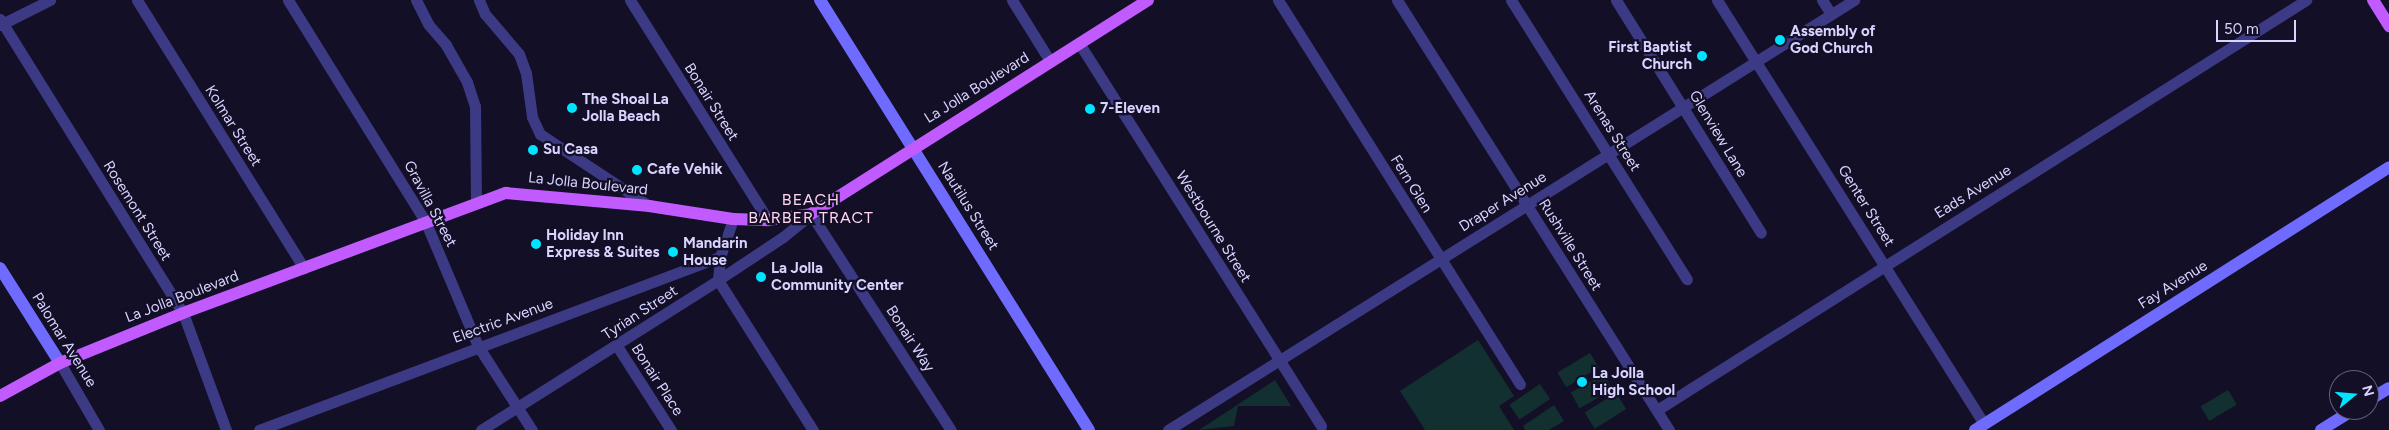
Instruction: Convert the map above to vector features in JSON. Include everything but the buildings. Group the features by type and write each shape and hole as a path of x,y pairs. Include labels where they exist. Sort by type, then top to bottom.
{"main road":[{"name":"La Jolla Boulevard","path":"0,396 60,363 183,313 506,193 649,206 733,219 768,220 811,214 1148,0"},
{"path":"2373,0 2389,26"}],"street":[{"path":"1,22 50,0"},
{"name":"Kolmar Street","path":"138,0 304,268"},
{"name":"Gravilla Street","path":"288,0 426,223 478,346 532,430"},
{"path":"416,0 428,24 446,45 467,82 475,106 476,203"},
{"path":"479,0 486,14 510,41 522,60 532,117 540,134 649,206"},
{"name":"Bonair Street","path":"630,0 768,220"},
{"name":"Nautilus Street","path":"820,0 1089,430"},
{"path":"1012,0 1050,61"},
{"name":"Fern Glen","path":"1278,0 1520,384"},
{"name":"Rushville Street","path":"1397,0 1669,430"},
{"name":"Arenas Street","path":"1511,0 1687,279"},
{"name":"Glenview Lane","path":"1616,0 1761,234"},
{"name":"Genter Street","path":"1717,0 1885,266 1982,428"},
{"path":"1822,0 1831,14"},
{"name":"Draper Avenue","path":"1168,430 1854,0"},
{"name":"Eads Avenue","path":"1657,410 2306,0"},
{"name":"Rosemont Street","path":"1,22 183,313 226,430"},
{"name":"Westbourne Street","path":"1079,43 1321,426"},
{"name":"Fay Avenue","path":"1982,428 2389,167"},
{"name":"Tyrian Street","path":"481,430 617,346 783,238 811,214"},
{"name":"Bonair Way","path":"811,214 951,430"},
{"path":"733,219 720,257 718,280 813,430"},
{"name":"Electric Avenue","path":"259,430 478,346 720,257"},
{"name":"Palomar Avenue","path":"0,268 60,363 99,430"},
{"name":"Bonair Place","path":"617,346 671,430"},
{"path":"2322,430 2338,420"}],"green space":[{"path":"1478,340 1514,396 1499,406 1514,430 1425,430 1400,391"},
{"path":"1590,353 1599,368 1566,387 1557,373"},
{"path":"1604,374 1613,390 1579,408 1571,392"},
{"path":"1275,380 1291,406 1238,406 1234,426 1199,430"},
{"path":"1540,384 1550,399 1519,420 1509,405"},
{"path":"2228,390 2237,405 2209,421 2201,406"},
{"path":"1616,393 1626,409 1595,429 1585,413"},
{"path":"1554,405 1564,421 1549,430 1525,430 1523,426"}],"place":[{"name":"Assembly of God Church","path":"1780,40"},
{"name":"First Baptist Church","path":"1702,56"},
{"name":"The Shoal La Jolla Beach","path":"572,108"},
{"name":"7-Eleven","path":"1090,109"},
{"name":"Su Casa","path":"533,150"},
{"name":"Cafe Vehik","path":"637,170"},
{"name":"Holiday Inn Express & Suites","path":"536,244"},
{"name":"Mandarin House","path":"673,252"},
{"name":"La Jolla Community Center","path":"761,277"},
{"name":"La Jolla High School","path":"1582,382"}],"district":[{"name":"BEACH BARBER TRACT","path":"811,209"}]}
